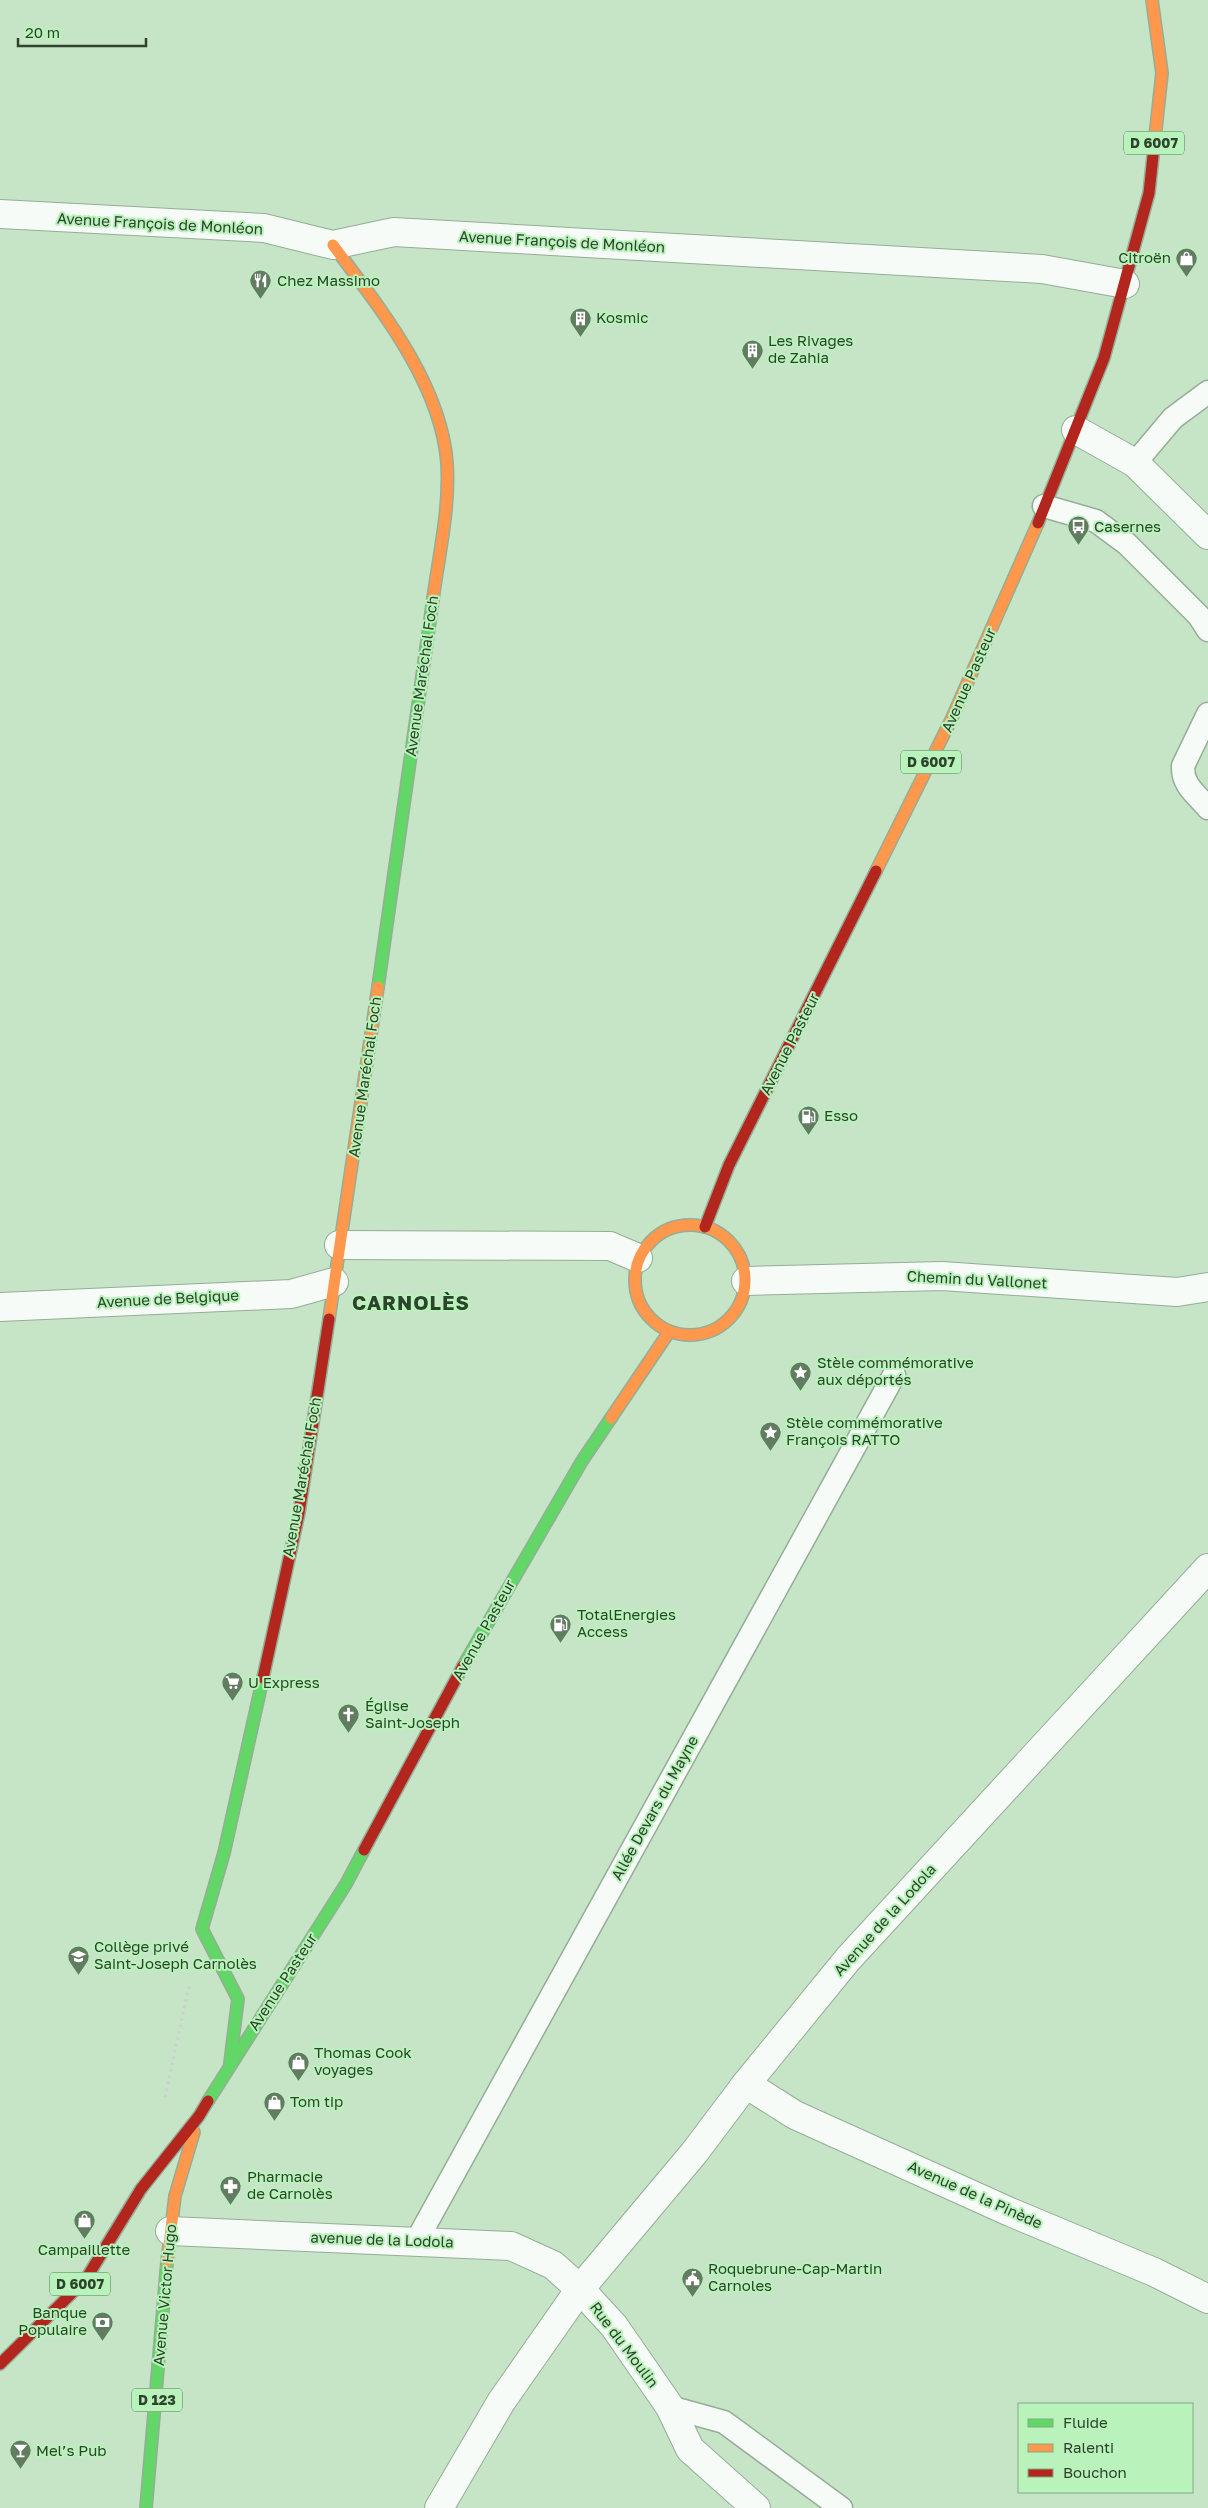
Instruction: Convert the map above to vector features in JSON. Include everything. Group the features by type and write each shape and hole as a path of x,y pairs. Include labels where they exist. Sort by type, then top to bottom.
{"main road":[{"name":"D 6007","path":"1125,284 1149,193 1162,74 1152,0"},
{"name":"Avenue Maréchal Foch","path":"202,1929 224,1853 299,1512 339,1245 352,1172 446,506 446,457 431,401 405,346 333,245"},
{"name":"Avenue Pasteur","path":"705,1227 729,1165 951,720 1026,552 1104,358 1125,284"},
{"path":"679,1225 705,1227 727,1238 741,1257 746,1282 739,1307 721,1327 696,1335 669,1332 646,1314 635,1287 638,1258 654,1236 679,1225"},
{"name":"Avenue Pasteur","path":"230,2063 346,1884 488,1620 582,1461 669,1332"},
{"path":"202,1929 238,1999 230,2063"},
{"name":"D 6007","path":"0,2364 86,2279 141,2189 199,2116 230,2063"},
{"name":"Avenue Victor Hugo","path":"146,2508 174,2196 199,2116"}],"street":[{"name":"Avenue François de Monléon","path":"0,214 264,228 333,245 394,232 1042,270 1125,284"},
{"path":"1076,430 1135,463 1208,535"},
{"path":"339,1245 610,1246 638,1258"},
{"name":"Chemin du Vallonet","path":"746,1282 942,1276 1176,1292 1208,1287"},
{"name":"Avenue de Belgique","path":"0,1307 291,1294 334,1282"},
{"name":"Avenue de la Lodola","path":"580,2289 694,2153 746,2084 848,1959 1208,1568"},
{"name":"Avenue de la Pinède","path":"746,2084 795,2115 1010,2212 1154,2272 1208,2299"},
{"name":"avenue de la Lodola","path":"170,2231 229,2235 417,2240 511,2246 553,2265 580,2289"},
{"name":"Rue du Moulin","path":"439,2508 501,2402 580,2289 614,2326 670,2407 690,2449 756,2508"}],"lane":[{"path":"1135,463 1173,418 1208,392"},
{"path":"1044,506 1096,521 1127,544 1199,616 1208,630"},
{"path":"1208,714 1183,766 1183,774 1185,783 1208,808"},
{"name":"Allée Devars du Mayne","path":"417,2240 894,1375"},
{"path":"670,2407 724,2422 841,2508"}],"path":[{"path":"164,2104 202,1929"}],"traffic: fast":[{"path":"378,987 433,599"},
{"path":"463,1666 582,1461 611,1418"},
{"path":"230,2063 238,1999 202,1929 224,1853 263,1678"},
{"path":"208,2101 346,1884 364,1850"},
{"path":"146,2508 167,2262"}],"traffic: slow":[{"path":"1152,0 1162,73 1153,156"},
{"path":"333,245 388,320 405,347 433,404 442,433 448,480 433,599"},
{"path":"876,871 951,720 1038,523"},
{"path":"329,1319 378,987"},
{"path":"690,1225 711,1229 729,1241 741,1259 745,1280 741,1301 729,1319 711,1331 690,1335 669,1331 651,1319 639,1301 635,1280 639,1259 651,1241 669,1229 690,1225"},
{"path":"611,1418 669,1332"},
{"path":"167,2262 175,2196 194,2132"}],"traffic: jam":[{"path":"1038,523 1104,358 1149,193 1153,156"},
{"path":"705,1227 729,1165 876,871"},
{"path":"263,1678 299,1513 329,1319"},
{"path":"364,1850 463,1666"},
{"path":"0,2364 86,2279 141,2189 199,2116 208,2101"}],"place":[{"name":"Citroën","path":"1187,277"},
{"name":"Chez Massimo","path":"261,300"},
{"name":"Kosmic","path":"580,337"},
{"name":"Les Rivages de Zahia","path":"752,369"},
{"name":"Casernes","path":"1078,546"},
{"name":"Esso","path":"808,1135"},
{"name":"Stèle commémorative aux déportés","path":"801,1391"},
{"name":"Stèle commémorative François RATTO","path":"770,1451"},
{"name":"TotalEnergies Access","path":"561,1643"},
{"name":"U Express","path":"232,1702"},
{"name":"Église Saint-Joseph","path":"349,1734"},
{"name":"Collège privé Saint-Joseph Carnolès","path":"78,1975"},
{"name":"Thomas Cook voyages","path":"298,2081"},
{"name":"Tom tip","path":"274,2121"},
{"name":"Pharmacie de Carnolès","path":"231,2205"},
{"name":"Campaillette","path":"84,2240"},
{"name":"Roquebrune-Cap-Martin Carnoles","path":"692,2297"},
{"name":"Banque Populaire","path":"103,2341"},
{"name":"Mel’s Pub","path":"20,2470"}],"district":[{"name":"CARNOLÈS","path":"411,1303"}]}
